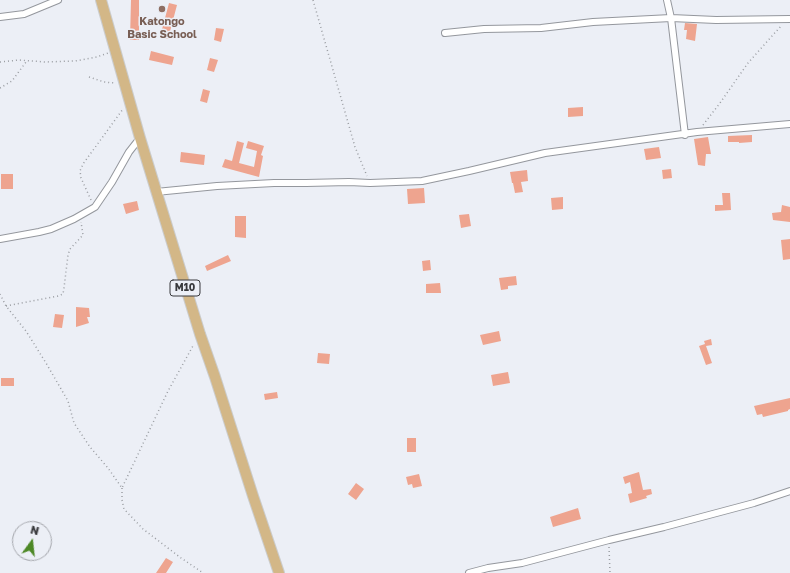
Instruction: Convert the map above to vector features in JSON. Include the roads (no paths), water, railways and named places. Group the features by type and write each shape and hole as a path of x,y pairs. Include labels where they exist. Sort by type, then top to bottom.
{"main road":[{"name":"M10","path":"101,0 156,192 200,334 279,573"}],"street":[{"path":"0,18 24,14 58,0"},
{"path":"667,0 671,18 686,134"},
{"path":"445,34 484,29 541,28 593,22 671,18 716,20 789,19"},
{"path":"156,192 217,186 274,183 306,184 422,181 545,153 697,132 790,124"},
{"path":"0,239 51,229 80,216 95,207 112,182 129,152 140,138"},
{"path":"469,573 488,568 522,563 664,527 790,492"}],"place":[{"name":"Katongo Basic School","path":"162,9"}]}
